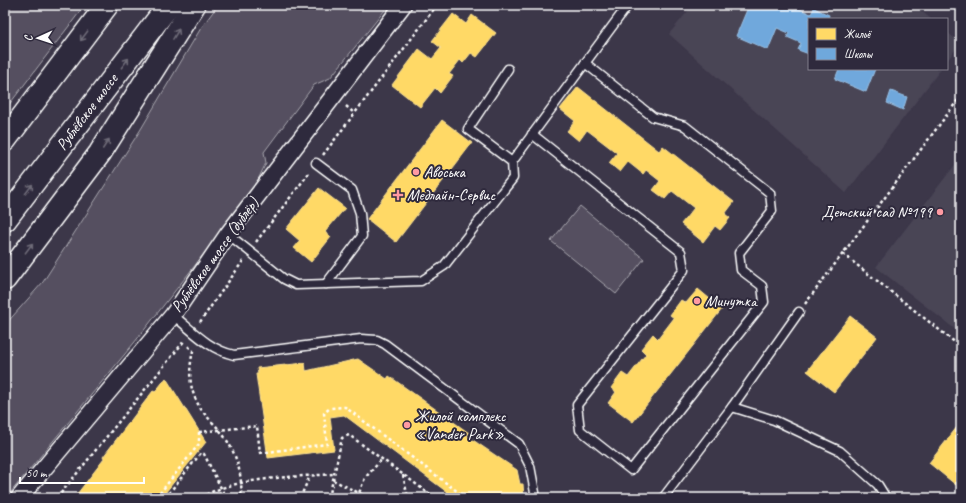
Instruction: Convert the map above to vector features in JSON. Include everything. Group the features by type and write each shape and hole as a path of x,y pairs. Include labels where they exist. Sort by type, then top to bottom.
{"main road":[{"path":"5,140 108,5"},
{"name":"Рублёвское шоссе","path":"5,220 169,5"},
{"path":"5,279 100,153 194,5"}],"street":[{"name":"Рублёвское шоссе (дублёр)","path":"19,498 173,315 228,234 403,5"}],"lane":[{"path":"228,234 284,279 296,285 421,281 444,266 512,178 512,162 628,5"},
{"path":"532,134 681,252 684,270 577,405 580,430 631,470 764,302 762,286 741,270 740,253 772,212 770,193 685,126 653,117 585,63"},
{"path":"508,69 468,130 512,162"},
{"path":"316,163 352,190 360,213 362,236 326,284"},
{"path":"663,498 732,407 799,312"},
{"path":"173,315 211,346 219,351 234,355 361,339 377,340 385,344 519,444 530,466 536,498"},
{"path":"732,407 774,420 840,451 878,486 886,498"}],"path":[{"path":"953,5 961,12"},
{"path":"799,312 961,96"},
{"path":"843,254 961,347"},
{"path":"184,342 193,351 190,366 190,377 195,398 202,410 220,430 231,448 238,464 242,483 241,498"},
{"path":"156,498 199,444 199,432 257,426 260,452 327,444 324,413 330,408 345,407 466,498"},
{"path":"329,498 342,438 346,435 352,436 435,498"},
{"path":"165,498 201,453 204,454 226,498"},
{"path":"357,498 368,474 382,458"},
{"path":"201,498 221,488 242,483 334,474"},
{"path":"403,474 408,498"},
{"path":"300,498 310,476"},
{"path":"333,480 369,498"}],"shaded area":[{"path":"5,5 85,5 5,110"},
{"path":"218,5 389,5 330,78 314,85 264,152 266,163 251,194 134,343 6,498 5,325 43,282 141,129 201,28"},
{"path":"693,5 914,5 930,18 808,18 808,70 940,70 846,193 669,34"},
{"path":"948,33 960,43 948,60"},
{"name":"Детский сад №199","path":"961,157 961,334 876,267"},
{"path":"580,206 644,259 616,294 551,241"},
{"path":"219,491 222,498 204,498"}],"building: Жильё":[{"path":"453,14 466,24 472,15 496,33 477,57 471,53 463,63 460,60 449,74 453,76 440,93 435,88 420,107 392,85 419,49 432,59 441,48 432,41"},
{"path":"578,87 659,151 663,146 734,202 725,214 730,218 720,230 715,226 703,242 681,224 694,208 672,191 665,199 653,190 660,181 646,170 643,174 628,162 620,172 609,163 617,153 587,130 579,141 567,131 575,121 560,109"},
{"path":"442,120 472,143 396,242 367,219"},
{"path":"319,188 345,208 325,232 331,237 311,262 294,248 300,241 286,229"},
{"path":"698,289 722,309 633,422 608,403 616,392 611,388 622,373 628,377 646,354 641,349 653,334 658,339 674,318 670,315 681,300 686,303"},
{"path":"850,316 877,337 834,392 807,371"},
{"name":"Жилой комплекс «Vander Park»","path":"358,359 387,379 389,376 469,433 467,436 517,470 520,484 523,484 524,498 455,498 344,415 330,417 334,450 268,458 256,374 258,374 257,368 305,363 306,371"},
{"path":"166,378 206,442 161,498 74,498 153,391 155,392"},
{"path":"961,422 961,478 956,485 929,463"}],"building: Школы":[{"path":"749,5 784,5 794,10 795,7 811,14 814,8 829,15 828,18 808,18 808,54 798,50 801,43 787,37 789,33 777,28 768,50 736,36"},
{"path":"839,70 875,70 866,92 835,79"},
{"path":"891,91 907,97 903,110 887,103"},
{"path":"961,271 961,281 956,277"}],"place":[{"name":"Авоська","path":"416,172"},
{"name":"Медлайн-Сервис","path":"398,195"},
{"name":"Детский сад №199","path":"940,212"},
{"name":"Минутка","path":"697,301"},
{"name":"Жилой комплекс «Vander Park»","path":"407,425"}]}
